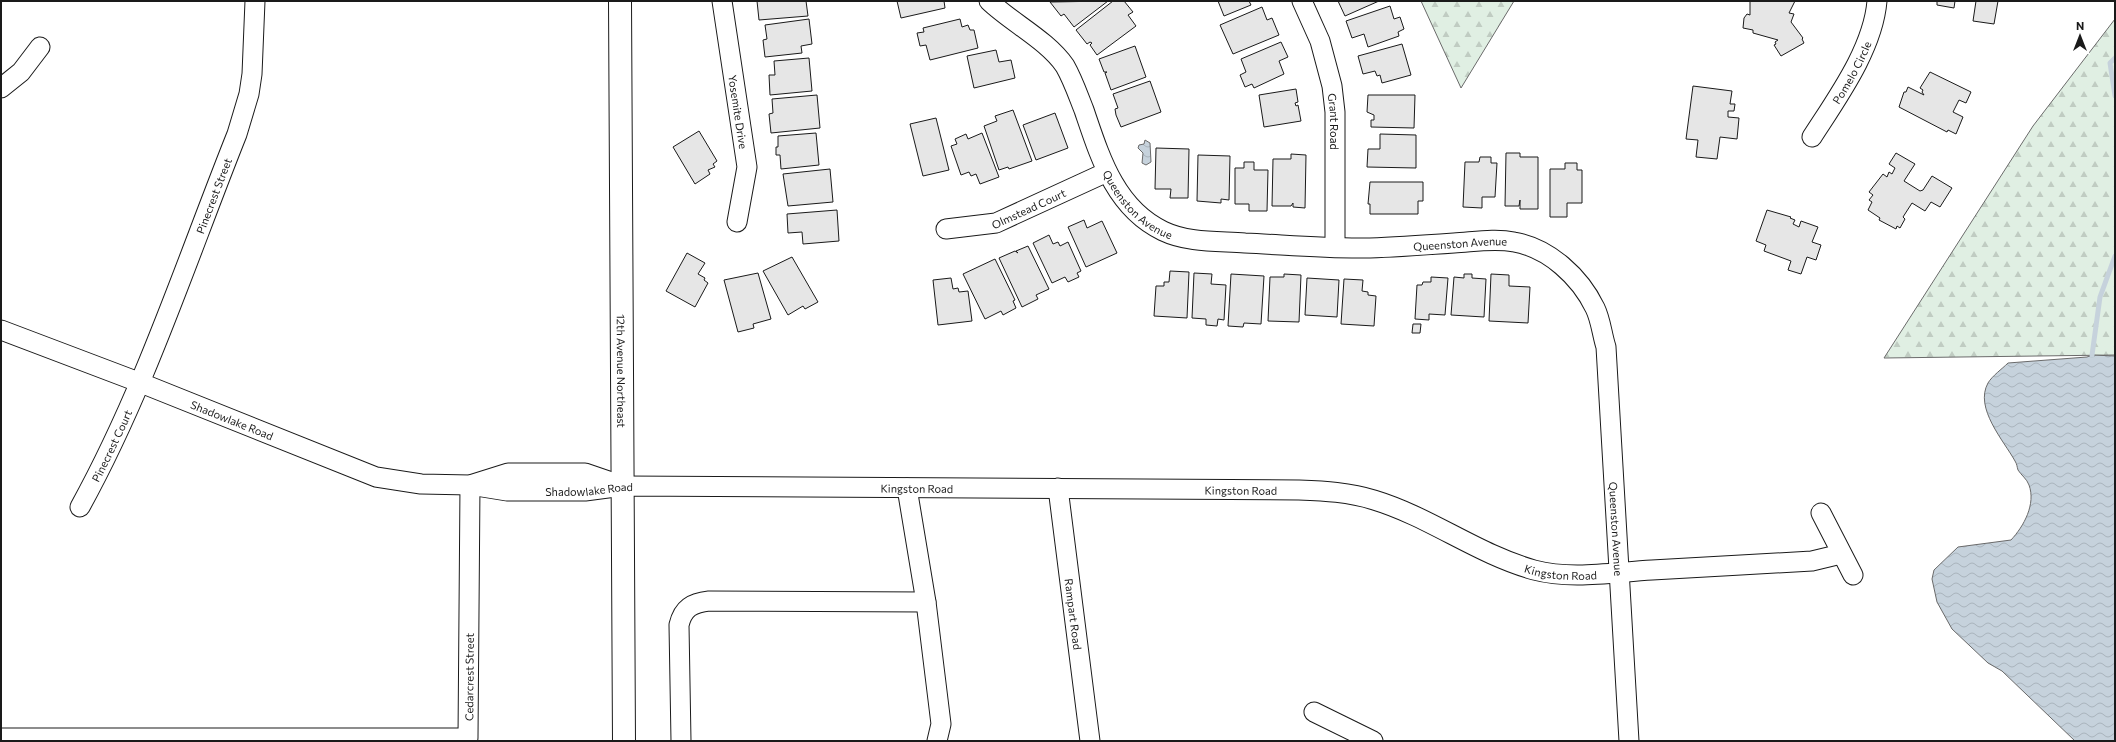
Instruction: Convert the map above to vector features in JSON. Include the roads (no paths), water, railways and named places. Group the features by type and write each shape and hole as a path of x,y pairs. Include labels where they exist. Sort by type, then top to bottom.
{"main road":[{"name":"12th Avenue Northeast","path":"620,1 624,741"}],"street":[{"name":"Pinecrest Street","path":"140,382 243,115 252,74 255,1"},
{"name":"Yosemite Drive","path":"722,1 746,167 737,222"},
{"name":"Queenston Avenue","path":"989,1 1004,16 1038,41 1064,66 1075,87 1114,188 1135,211 1162,231 1181,238 1206,241 1335,247 1369,248 1478,241 1516,242 1551,257 1568,270 1582,287 1595,309 1606,347 1629,741"},
{"name":"Grant Road","path":"1302,1 1320,41 1332,86 1335,112 1335,247"},
{"name":"Pomelo Circle","path":"1812,137 1838,98 1860,55 1874,19 1877,1"},
{"path":"1,88 21,72 40,48"},
{"name":"Olmstead Court","path":"946,229 996,223 1107,172"},
{"name":"Shadowlake Road","path":"1,330 140,382 376,477 422,484 470,485 508,473 585,473 623,486"},
{"name":"Pinecrest Court","path":"80,507 100,471 140,382"},
{"name":"Cedarcrest Street","path":"7,739 468,738 470,485"},
{"name":"Kingston Road","path":"623,486 1299,490 1358,495 1391,506 1490,554 1536,570 1570,574 1812,561 1841,554"},
{"path":"907,488 926,602 941,724 937,741"},
{"name":"Rampart Road","path":"1058,488 1090,741"},
{"path":"1821,513 1853,575"},
{"path":"680,741 679,625 685,610 691,605 709,601 926,602"},
{"path":"1314,712 1373,741"}],"water":[{"path":"1145,140 1150,143 1151,162 1146,165 1142,163 1143,153 1138,148 1139,145 1144,144"},
{"path":"2092,355 2115,356 2115,741 2075,741 2002,671 1988,663 1952,629 1937,602 1932,579 1934,570 1958,547 2011,540 2028,514 2031,492 2028,483 2018,470 2016,462 1992,424 1987,413 1985,393 1990,380 2008,363 2087,357"}],"waterway":[{"path":"2115,58 2110,63 2115,96"},
{"path":"2092,355 2100,297 2115,256"}]}
